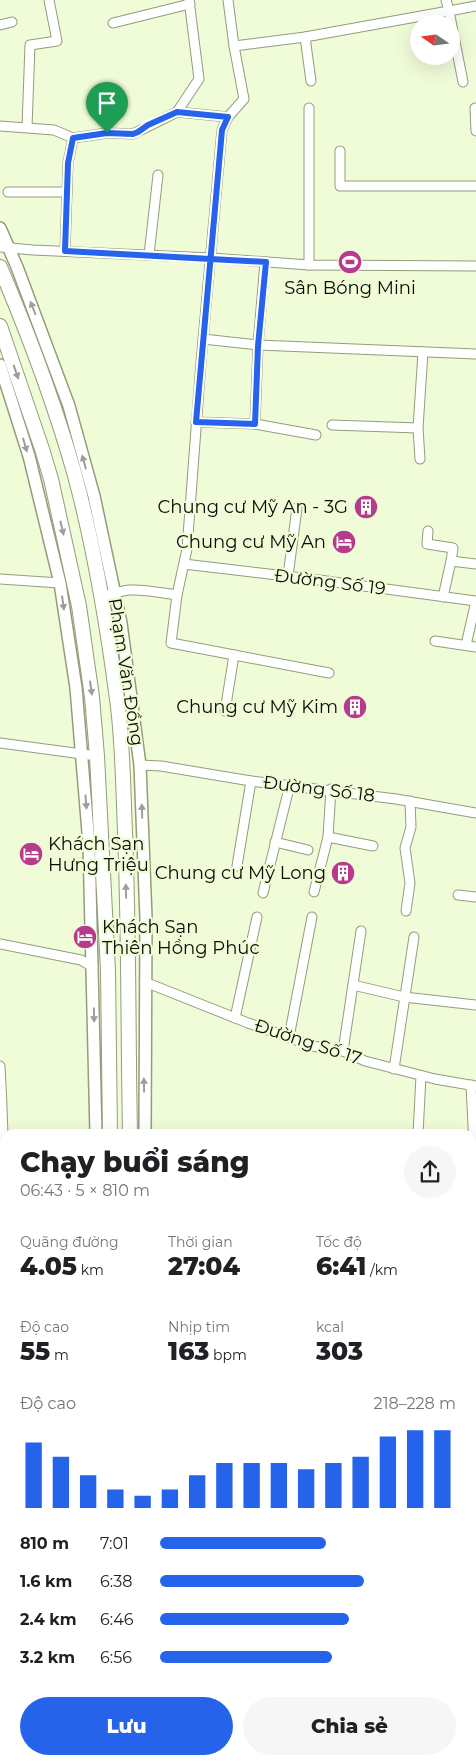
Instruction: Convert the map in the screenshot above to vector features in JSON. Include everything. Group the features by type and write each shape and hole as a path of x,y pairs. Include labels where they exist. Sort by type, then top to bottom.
{"highway":[{"name":"Phạm Văn Đồng","path":"0,267 36,357 59,422 74,473 97,573 107,596 122,756 126,869 130,1129"},
{"name":"Phạm Văn Đồng","path":"0,326 42,449 71,566 87,662 97,756 108,971 110,1129"}],"main road":[{"name":"Phạm Văn Đồng","path":"0,228 4,247 49,351 69,406 94,496 107,596 121,623 140,765 146,918 145,1129"},
{"path":"36,357 49,351"},
{"path":"0,365 29,456 60,583 76,688 89,844 96,1129"},
{"path":"93,967 108,971"},
{"path":"128,975 145,982"}],"street":[{"path":"27,128 30,45 57,41 48,0"},
{"path":"228,0 244,99 228,117 222,130 196,422 187,549 177,595 171,643 329,673"},
{"path":"446,0 463,82"},
{"path":"113,23 190,2 199,79 177,112"},
{"path":"234,46 305,37 476,6"},
{"path":"0,25 12,22"},
{"path":"305,37 311,81"},
{"path":"309,108 310,265"},
{"path":"474,108 476,131"},
{"path":"0,126 54,130 73,138 107,133 133,134 177,112 228,117"},
{"path":"65,251 68,163 73,138"},
{"path":"340,151 339,185 342,186 476,186"},
{"path":"149,255 158,175"},
{"path":"8,192 67,192"},
{"path":"4,247 310,265 476,266"},
{"path":"255,424 258,346 266,262"},
{"path":"203,339 258,346 476,354"},
{"path":"420,459 418,428 423,352"},
{"path":"196,422 255,424 316,435"},
{"path":"332,424 418,428"},
{"path":"288,576 297,508"},
{"path":"428,531 427,544 454,548 443,597"},
{"path":"451,561 476,564"},
{"name":"Đường Số 19","path":"184,564 476,601"},
{"path":"0,579 60,583"},
{"path":"107,596 127,590 177,595"},
{"path":"466,645 476,601"},
{"path":"435,641 476,647"},
{"path":"226,712 234,655"},
{"path":"0,743 97,756"},
{"name":"Đường Số 18","path":"140,765 161,766 251,781 290,784 410,801 476,813"},
{"path":"237,866 251,781"},
{"path":"263,892 290,784"},
{"path":"314,892 328,837 331,790"},
{"path":"406,911 410,883 406,848 411,826 410,801"},
{"path":"328,837 373,846"},
{"path":"275,842 308,850"},
{"path":"458,894 476,897"},
{"path":"235,1018 257,916"},
{"path":"289,1037 312,918"},
{"path":"343,1052 361,931"},
{"path":"394,1069 414,937"},
{"path":"0,944 82,960 93,967"},
{"name":"Đường Số 17","path":"145,982 235,1018 313,1046 343,1052 365,1061 421,1076 474,1086"},
{"path":"353,986 404,996 476,1006"},
{"path":"0,1066 4,1129"},
{"path":"418,1129 421,1076"},
{"path":"474,1086 475,1129"}],"place":[{"name":"Sân Bóng Mini","path":"350,262"},
{"name":"Chung cư Mỹ An - 3G","path":"366,507"},
{"name":"Chung cư Mỹ An","path":"344,542"},
{"name":"Chung cư Mỹ Kim","path":"355,707"},
{"name":"Khách Sạn Hưng Triệu","path":"31,854"},
{"name":"Chung cư Mỹ Long","path":"343,873"},
{"name":"Khách Sạn Thiên Hồng Phúc","path":"85,937"}],"route":[{"path":"107,133 73,138 68,163 65,251 212,258 266,262 258,346 258,386 255,424 196,422 212,258 222,130 228,117 177,112 133,134 107,133"}]}
